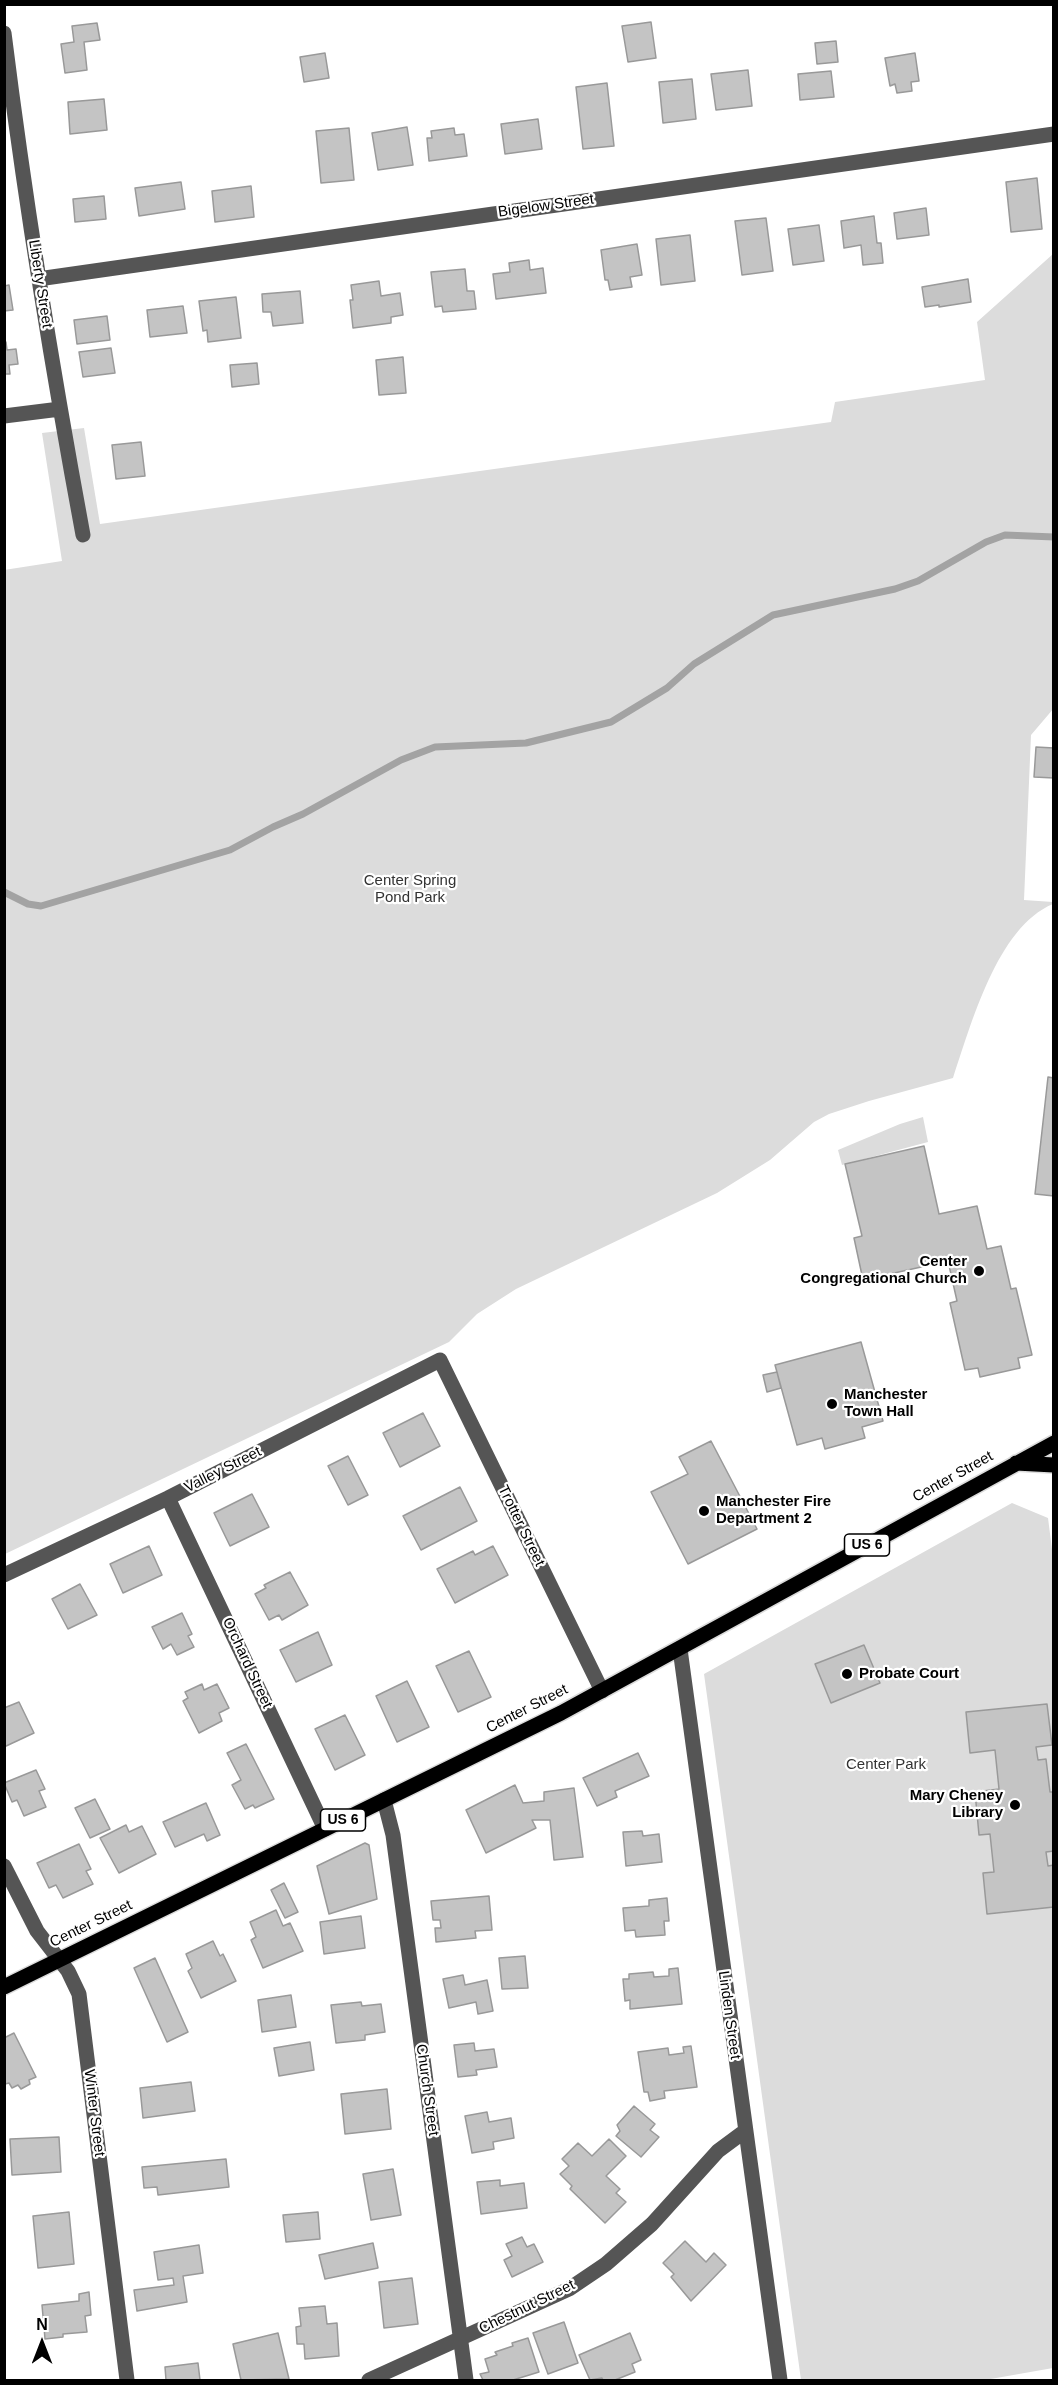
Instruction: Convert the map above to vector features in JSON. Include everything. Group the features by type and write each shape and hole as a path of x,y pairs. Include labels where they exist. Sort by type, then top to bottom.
{"main road":[{"name":"Center Street","path":"4,1987 602,1691 1053,1443"},
{"path":"1016,1463 1053,1465"}],"street":[{"name":"Liberty Street","path":"4,33 12,153 38,279 83,535"},
{"name":"Bigelow Street","path":"38,279 1053,134"},
{"path":"4,416 60,409"},
{"name":"Valley Street","path":"4,1575 168,1498 440,1360"},
{"name":"Trotter Street","path":"440,1360 602,1691"},
{"name":"Orchard Street","path":"168,1498 325,1829"},
{"name":"Linden Street","path":"680,1649 780,2380"},
{"name":"Church Street","path":"384,1800 393,1835 466,2380"},
{"name":"Winter Street","path":"4,1866 37,1931 68,1971 79,1994 127,2380"},
{"name":"Chestnut Street","path":"369,2380 569,2289 606,2264 652,2224 718,2151 745,2131"}],"green space":[{"name":"Center Spring Pond Park","path":"1053,254 1054,708 1031,735 1024,900 1053,902 1053,904 1033,916 1016,933 1001,955 978,1006 953,1078 829,1114 814,1122 770,1160 717,1193 516,1289 477,1314 449,1342 5,1554 4,570 62,561 42,433 84,428 100,524 831,422 835,402 985,380 977,322"},
{"path":"923,1117 928,1142 842,1165 838,1150"},
{"name":"Center Park","path":"1012,1503 1048,1518 1054,1565 1053,2368 985,2380 801,2380 704,1674"}],"building":[{"path":"651,22 656,58 628,62 622,26"},
{"path":"97,23 100,40 84,42 87,70 65,73 61,44 74,42 72,26"},
{"path":"836,41 838,62 817,64 815,43"},
{"path":"325,53 329,78 304,82 300,57"},
{"path":"915,53 919,81 911,82 912,91 897,93 895,84 890,86 885,58"},
{"path":"748,70 752,106 716,110 711,74"},
{"path":"831,71 834,97 800,100 798,74"},
{"path":"692,79 696,119 663,123 659,82"},
{"path":"607,83 614,146 583,149 576,87"},
{"path":"104,99 107,130 70,134 68,102"},
{"path":"538,119 542,149 505,154 501,124"},
{"path":"407,127 413,165 378,170 372,133"},
{"path":"349,128 354,180 321,183 316,131"},
{"path":"454,128 455,135 464,134 467,156 429,161 427,138 432,138 431,131"},
{"path":"1037,178 1042,229 1011,232 1006,182"},
{"path":"181,182 185,209 139,216 135,188"},
{"path":"251,186 254,217 215,222 212,191"},
{"path":"104,196 106,219 75,222 73,199"},
{"path":"926,208 929,235 897,239 894,213"},
{"path":"874,216 877,243 881,243 883,263 863,265 861,245 844,248 841,221"},
{"path":"766,218 773,271 742,275 735,221"},
{"path":"819,225 824,261 793,265 788,229"},
{"path":"690,235 695,281 661,285 656,239"},
{"path":"637,244 642,275 630,277 632,287 610,290 608,280 605,280 601,250"},
{"path":"529,260 530,270 543,268 546,293 496,299 493,274 510,272 509,263"},
{"path":"465,269 467,291 474,291 476,309 443,312 442,306 435,307 431,272"},
{"path":"968,279 971,302 925,307 922,287"},
{"path":"379,281 381,296 400,293 403,315 391,317 391,323 353,328 351,285"},
{"path":"9,285 13,310 4,311 4,286"},
{"path":"300,291 303,323 273,326 271,312 263,312 262,294"},
{"path":"236,297 241,338 208,342 207,330 203,331 199,301"},
{"path":"183,306 187,333 150,337 147,310"},
{"path":"107,316 110,340 77,344 74,320"},
{"path":"4,342 6,342 7,350 16,349 18,364 9,365 10,374 4,374"},
{"path":"111,348 115,373 83,377 79,352"},
{"path":"403,357 406,393 379,395 376,360"},
{"path":"257,363 259,384 232,387 230,365"},
{"path":"141,442 145,476 116,479 112,445"},
{"path":"1036,747 1054,748 1054,778 1034,777"},
{"path":"1048,1077 1054,1078 1054,1196 1035,1194"},
{"name":"Center Congregational Church","path":"924,1146 939,1214 977,1206 987,1249 1001,1246 1011,1289 1016,1288 1032,1355 1018,1358 1020,1368 980,1377 978,1368 965,1370 950,1303 957,1301 948,1261 863,1280 854,1238 862,1236 845,1164"},
{"name":"Manchester Town Hall","path":"861,1342 883,1421 862,1427 865,1438 825,1449 822,1438 797,1445 775,1365"},
{"path":"777,1372 781,1388 767,1392 763,1375"},
{"path":"423,1413 440,1446 400,1467 383,1433"},
{"name":"Manchester Fire Department 2","path":"711,1441 757,1529 688,1564 651,1492 688,1474 679,1457"},
{"path":"348,1456 368,1495 348,1505 328,1466"},
{"path":"460,1487 477,1521 421,1550 403,1516"},
{"path":"252,1494 269,1527 230,1546 214,1513"},
{"path":"149,1546 162,1575 123,1593 110,1564"},
{"path":"493,1546 508,1575 455,1603 437,1569 473,1551 475,1555"},
{"path":"290,1572 308,1605 282,1620 279,1615 269,1620 255,1594 266,1588 264,1585"},
{"path":"80,1584 97,1615 68,1629 52,1599"},
{"path":"182,1613 192,1634 188,1636 194,1647 177,1655 171,1644 163,1649 152,1627"},
{"path":"318,1632 332,1665 296,1682 280,1650"},
{"name":"Probate Court","path":"864,1645 880,1683 831,1703 815,1664"},
{"path":"469,1651 491,1697 458,1712 436,1666"},
{"path":"407,1681 429,1727 397,1742 376,1696"},
{"path":"202,1684 204,1690 217,1684 229,1708 219,1713 222,1721 199,1733 183,1701 188,1698 185,1692"},
{"path":"19,1702 34,1733 4,1747 4,1708"},
{"name":"Mary Cheney Library","path":"1047,1704 1052,1745 1036,1747 1038,1760 1046,1759 1050,1792 1054,1792 1054,1851 1046,1852 1048,1866 1054,1865 1054,1907 987,1914 983,1873 994,1872 990,1834 979,1835 975,1792 999,1789 995,1750 970,1753 966,1712"},
{"path":"345,1715 365,1755 335,1770 315,1729"},
{"path":"246,1744 274,1799 255,1808 253,1805 245,1809 232,1785 241,1780 227,1753"},
{"path":"638,1753 649,1776 615,1791 617,1797 597,1806 583,1778"},
{"path":"36,1770 45,1789 39,1791 46,1807 24,1816 17,1800 12,1802 4,1783"},
{"path":"515,1785 523,1803 544,1801 544,1792 574,1788 583,1857 554,1860 550,1820 532,1820 536,1828 486,1853 466,1810"},
{"path":"95,1799 110,1829 90,1838 75,1808"},
{"path":"206,1803 220,1835 207,1841 204,1834 175,1847 163,1822"},
{"path":"126,1825 129,1832 142,1826 156,1854 119,1873 100,1838"},
{"path":"642,1831 643,1836 659,1834 662,1862 626,1866 623,1832"},
{"path":"365,1843 369,1845 377,1899 329,1914 317,1866"},
{"path":"79,1844 91,1869 86,1871 93,1884 63,1898 56,1885 49,1888 37,1863"},
{"path":"284,1883 298,1912 285,1918 271,1890"},
{"path":"489,1896 492,1930 475,1931 476,1938 436,1942 435,1928 441,1928 440,1920 433,1920 431,1901"},
{"path":"667,1898 669,1921 664,1921 665,1935 636,1937 635,1930 625,1931 623,1908 649,1906 649,1900"},
{"path":"276,1910 283,1926 290,1923 303,1951 263,1968 251,1940 256,1937 250,1922"},
{"path":"361,1916 365,1948 324,1954 320,1922"},
{"path":"213,1941 220,1956 223,1954 236,1981 201,1998 188,1971 192,1968 186,1954"},
{"path":"525,1956 528,1988 502,1989 499,1958"},
{"path":"155,1958 188,2032 167,2042 134,1968"},
{"path":"678,1968 682,2004 630,2009 630,2000 625,2001 623,1979 629,1979 629,1974 653,1972 654,1977 669,1976 669,1969"},
{"path":"463,1975 465,1985 487,1980 493,2011 478,2014 476,2002 449,2008 443,1979"},
{"path":"291,1995 296,2027 262,2032 258,2000"},
{"path":"361,2002 362,2006 381,2004 385,2032 365,2035 365,2040 336,2043 331,2005"},
{"path":"14,2033 36,2077 29,2080 30,2084 21,2089 18,2085 12,2088 9,2083 4,2083 4,2038"},
{"path":"310,2042 314,2070 279,2076 274,2048"},
{"path":"474,2043 475,2051 494,2049 497,2067 476,2070 477,2075 458,2077 454,2045"},
{"path":"691,2046 697,2087 664,2091 665,2098 650,2101 648,2092 644,2092 638,2052 668,2048 669,2055 684,2053 683,2047"},
{"path":"191,2082 195,2111 143,2118 140,2088"},
{"path":"387,2089 391,2129 345,2134 341,2094"},
{"path":"634,2106 655,2124 650,2130 659,2137 641,2157 616,2136 620,2131 617,2125"},
{"path":"487,2112 489,2122 511,2118 514,2138 493,2142 494,2149 472,2153 465,2116"},
{"path":"59,2137 61,2172 12,2175 10,2139"},
{"path":"609,2139 626,2156 606,2176 620,2189 616,2193 626,2202 605,2223 570,2189 572,2186 560,2174 569,2166 562,2159 578,2143 592,2156"},
{"path":"226,2159 229,2187 158,2195 157,2187 144,2188 142,2167"},
{"path":"393,2169 401,2215 371,2220 363,2174"},
{"path":"500,2180 500,2186 524,2183 527,2208 481,2214 477,2182"},
{"path":"69,2212 74,2264 38,2268 33,2216"},
{"path":"318,2212 320,2239 286,2242 283,2215"},
{"path":"522,2237 527,2247 534,2244 543,2262 512,2277 504,2260 512,2256 506,2244"},
{"path":"685,2241 706,2262 714,2253 726,2265 691,2301 671,2277 674,2274 663,2263"},
{"path":"373,2243 378,2268 325,2279 319,2255"},
{"path":"199,2245 203,2273 183,2276 187,2302 137,2311 134,2290 174,2285 173,2278 158,2280 154,2252"},
{"path":"412,2278 418,2324 384,2328 379,2282"},
{"path":"89,2292 91,2315 85,2316 87,2332 63,2334 63,2337 45,2339 42,2305 79,2301 79,2294"},
{"path":"325,2306 327,2324 337,2323 339,2356 305,2359 304,2344 297,2344 296,2327 301,2326 299,2308"},
{"path":"564,2322 578,2363 548,2374 533,2333"},
{"path":"278,2333 289,2379 241,2380 233,2344"},
{"path":"630,2333 641,2360 632,2364 635,2372 615,2380 603,2380 602,2378 590,2380 579,2355"},
{"path":"528,2338 539,2372 513,2380 483,2380 480,2374 489,2372 485,2359 497,2355 495,2352 513,2346 512,2343"},
{"path":"198,2363 200,2380 166,2380 165,2367"}],"waterway":[{"path":"4,892 28,904 41,906 230,850 303,814 401,760 435,747 526,743 611,722 667,688 694,664 773,615 895,589 918,581 986,542 1005,535 1054,537"}],"place":[{"name":"Center Congregational Church","path":"979,1271"},
{"name":"Manchester Town Hall","path":"832,1404"},
{"name":"Manchester Fire Department 2","path":"704,1511"},
{"name":"Probate Court","path":"847,1674"},
{"name":"Mary Cheney Library","path":"1015,1805"}]}
